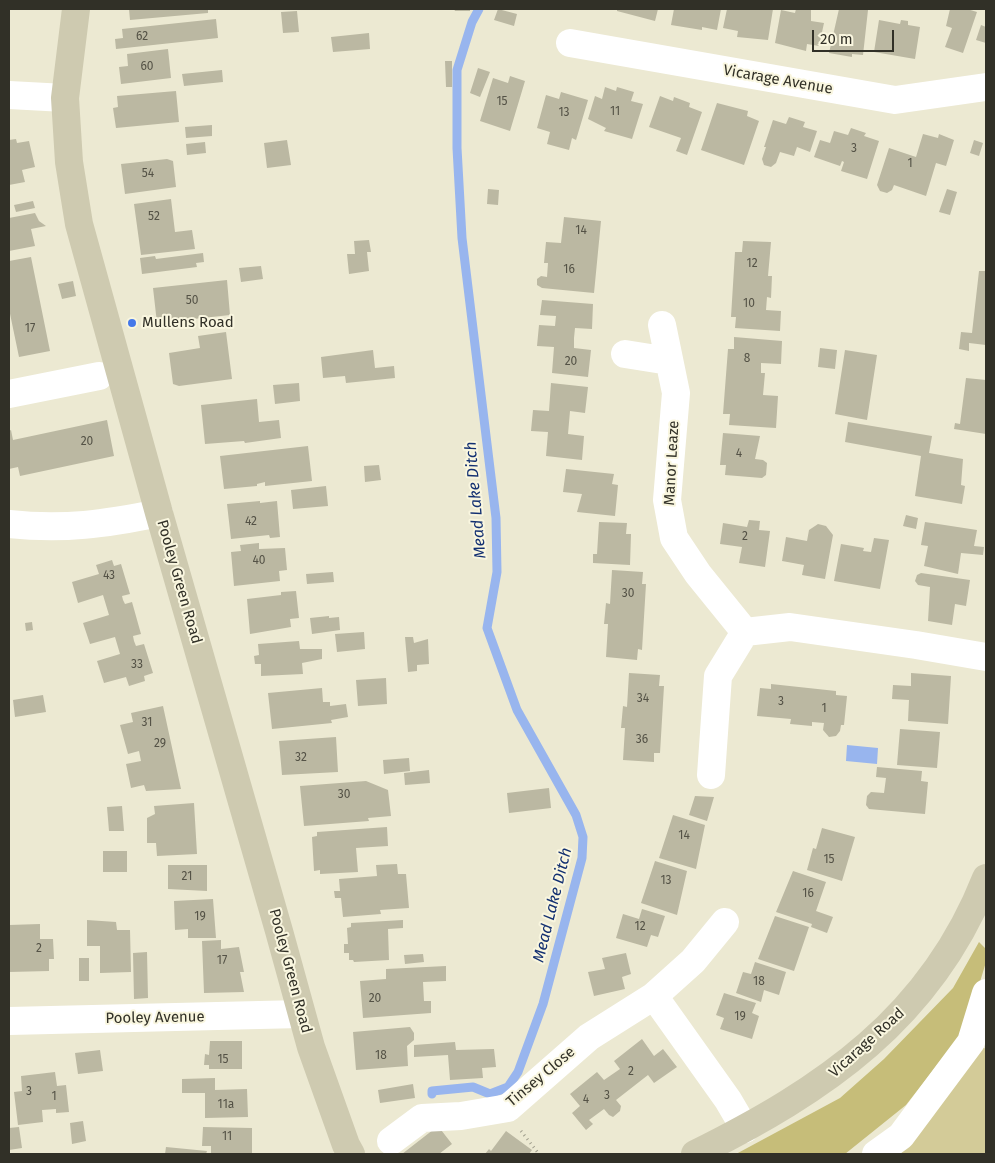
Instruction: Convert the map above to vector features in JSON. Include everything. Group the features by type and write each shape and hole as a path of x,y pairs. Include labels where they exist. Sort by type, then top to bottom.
{"street":[{"name":"Pooley Green Road","path":"76,9 65,98 69,162 79,224 159,513 279,930 301,1014 343,1151"},
{"name":"Vicarage Avenue","path":"570,44 895,100 986,87"},
{"path":"9,95 65,98"},
{"name":"Manor Leaze","path":"662,325 676,393 667,500 674,538 698,574 745,632"},
{"path":"625,354 669,361"},
{"path":"9,394 99,376"},
{"path":"9,524 45,528 97,526 159,513"},
{"path":"711,775 718,676 745,632 790,627 916,645 986,658"},
{"name":"Vicarage Road","path":"695,1154 745,1129 798,1098 846,1065 901,1015 943,962 974,908 986,878"},
{"name":"Tinsey Close","path":"391,1141 422,1118 461,1116 508,1108 589,1037 654,996 692,961 725,922"},
{"path":"876,1154 901,1136 971,1042 986,993"},
{"path":"654,996 728,1100 745,1129"},
{"name":"Pooley Avenue","path":"9,1021 301,1014"}],"shaded area":[{"path":"979,942 986,949 986,962 966,1028 906,1105 845,1154 736,1154 840,1098 884,1059 953,988"},
{"path":"980,1046 986,1049 986,1154 889,1154"}],"water":[{"path":"847,745 878,748 877,764 846,761"}],"building":[{"path":"129,9 208,9 208,13 130,20"},
{"path":"454,9 470,9 470,11 455,11"},
{"path":"498,9 517,14 514,26 494,20"},
{"path":"617,9 658,9 655,21 617,11"},
{"path":"674,9 721,9 717,30 702,27 702,30 671,25"},
{"path":"727,9 773,9 768,40 737,37 738,31 723,28"},
{"path":"796,9 811,9 811,21 824,23 819,46 807,44 806,51 775,43 781,10 795,13"},
{"path":"839,9 868,10 863,55 852,54 852,57 829,53"},
{"path":"950,9 967,9 977,12 963,53 945,47 952,28 946,26"},
{"path":"297,11 299,32 283,33 281,12"},
{"path":"216,19 218,38 116,49 115,39 123,38 122,29"},
{"path":"879,20 900,24 901,20 908,21 908,25 920,27 915,59 874,52"},
{"path":"981,25 986,27 986,43 976,40"},
{"path":"369,33 370,49 333,52 331,37"},
{"path":"168,49 171,78 121,84 119,67 128,66 127,54"},
{"path":"445,61 452,61 452,87 446,87"},
{"path":"478,68 490,72 480,97 470,93"},
{"path":"222,70 223,82 184,86 182,74"},
{"path":"510,76 525,81 510,131 480,121 493,78 508,83"},
{"path":"605,87 616,91 617,87 634,92 631,101 643,104 632,139 604,131 606,128 588,119 595,96 602,99"},
{"path":"176,91 179,122 116,128 113,108 118,107 117,96"},
{"path":"561,92 588,100 576,140 572,138 569,150 547,144 550,132 537,128 546,95 559,99"},
{"path":"660,96 673,101 674,97 690,103 689,107 702,112 687,155 676,151 681,138 649,127"},
{"path":"717,103 748,111 747,116 759,121 744,165 701,150"},
{"path":"789,117 805,122 803,127 817,131 810,152 797,147 794,156 780,152 776,163 771,167 764,165 762,159 766,147 764,147 773,120 786,124"},
{"path":"212,125 212,136 186,138 185,127"},
{"path":"851,128 866,133 864,136 879,141 867,179 841,171 844,162 842,161 840,166 814,157 820,140 830,143 834,131 848,135"},
{"path":"923,134 938,138 939,134 954,140 946,166 936,163 926,196 894,185 892,190 887,193 880,191 877,185 889,148 916,157"},
{"path":"16,139 17,143 29,141 35,167 22,170 25,182 9,185 9,140"},
{"path":"287,140 291,165 267,168 264,143"},
{"path":"974,140 983,143 979,156 970,153"},
{"path":"205,142 206,153 187,155 186,144"},
{"path":"167,159 173,161 176,187 125,194 121,164"},
{"path":"488,189 499,190 498,205 487,204"},
{"path":"947,189 957,192 950,215 939,212"},
{"path":"171,199 175,232 192,230 195,249 141,255 134,204"},
{"path":"33,201 35,208 16,212 14,205"},
{"path":"35,213 39,221 46,226 31,229 35,246 9,251 9,218"},
{"path":"564,217 601,221 594,293 542,288 537,285 537,279 541,276 547,277 548,263 544,263 546,242 561,243"},
{"path":"369,240 371,252 367,252 369,271 349,274 347,254 355,254 354,241"},
{"path":"743,241 771,242 768,276 772,276 771,298 767,297 766,310 781,311 780,331 735,328 736,317 731,317 735,252 742,252"},
{"path":"203,253 204,262 196,263 197,267 142,274 140,258 155,256 156,259"},
{"path":"31,257 50,351 19,357 9,309 9,261"},
{"path":"261,266 263,279 241,282 239,268"},
{"path":"979,271 986,271 986,345 969,343 969,351 959,349 961,332 972,333"},
{"path":"227,280 230,315 157,323 153,288"},
{"path":"73,281 76,296 62,299 58,284"},
{"path":"542,300 593,304 592,329 575,328 574,338 574,348 591,350 588,377 552,373 554,347 537,346 539,325 555,326 556,316 540,315"},
{"path":"226,332 232,379 179,386 173,384 169,353 200,348 198,336"},
{"path":"734,337 782,341 781,364 761,363 761,373 765,373 763,395 778,396 776,428 729,425 730,414 723,414 728,349 734,349"},
{"path":"820,348 837,350 835,369 818,367"},
{"path":"373,350 375,368 394,366 395,378 346,383 345,376 323,378 321,357"},
{"path":"845,350 877,355 867,420 835,414"},
{"path":"966,378 986,380 986,434 954,429 955,423 960,424"},
{"path":"299,383 300,401 275,404 273,385"},
{"path":"551,383 588,387 585,413 570,411 568,434 584,436 582,460 546,456 548,432 531,431 533,410 549,411"},
{"path":"257,399 259,422 279,420 281,438 245,443 244,441 205,444 201,405"},
{"path":"107,420 114,456 20,476 18,467 9,469 9,431 11,430 13,440"},
{"path":"848,422 932,436 929,453 963,459 961,485 965,486 962,504 915,496 921,456 845,442"},
{"path":"723,433 760,436 755,459 763,460 767,463 766,475 762,478 725,475 726,465 720,465"},
{"path":"308,446 312,481 265,486 265,482 257,484 257,486 224,489 220,456"},
{"path":"379,465 381,480 365,482 364,466"},
{"path":"566,469 614,474 612,484 618,485 615,516 577,512 582,494 563,492"},
{"path":"326,486 328,506 293,509 291,490"},
{"path":"260,501 260,503 277,501 280,537 270,538 269,535 231,539 227,504"},
{"path":"906,515 918,518 916,529 903,526"},
{"path":"749,520 760,521 759,530 770,531 765,567 739,563 742,547 720,544 723,523 747,527"},
{"path":"599,522 627,523 626,534 631,534 630,565 593,563 593,554 597,554"},
{"path":"925,522 977,530 974,546 984,547 983,555 961,553 958,574 924,566 928,546 921,545"},
{"path":"818,524 826,526 833,535 825,579 802,575 804,565 782,561 786,537 807,541 809,530"},
{"path":"874,538 889,540 880,589 834,581 841,544 864,548 863,551 871,552"},
{"path":"259,543 259,549 285,548 287,570 279,571 280,581 234,586 231,552 241,551 240,545"},
{"path":"112,560 114,566 121,564 130,594 122,596 123,600 125,604 132,602 141,634 133,636 134,641 136,646 144,644 153,673 144,676 145,681 129,686 126,677 104,683 97,661 120,654 115,637 90,644 83,623 109,615 103,595 78,603 72,582 99,574 96,565"},
{"path":"612,570 643,572 642,584 646,584 642,650 638,649 637,660 606,657 608,624 604,624 606,603 610,604"},
{"path":"333,572 334,582 307,584 306,574"},
{"path":"921,573 970,580 966,606 955,604 952,625 928,621 930,587 918,585 915,581 917,575"},
{"path":"296,591 299,618 290,619 291,627 250,634 247,599 281,595 281,592"},
{"path":"329,616 329,618 339,617 340,630 312,634 310,618"},
{"path":"32,622 33,630 26,631 25,623"},
{"path":"364,632 365,649 337,652 335,634"},
{"path":"405,637 413,637 414,643 428,639 429,664 417,665 417,671 408,672"},
{"path":"299,641 300,649 322,649 322,659 302,663 303,674 261,676 261,664 255,664 254,656 259,655 258,644"},
{"path":"629,673 660,675 659,686 664,686 660,753 654,753 654,762 623,760 625,728 621,728 623,706 627,707"},
{"path":"911,673 951,676 948,724 908,721 909,700 892,699 893,685 911,686"},
{"path":"386,678 387,704 358,706 356,680"},
{"path":"771,684 836,691 836,695 847,696 844,725 841,725 840,731 836,736 829,737 823,730 824,723 812,722 812,726 790,724 791,719 757,716 760,688 771,689"},
{"path":"322,688 323,702 330,702 330,706 346,704 348,717 331,720 332,723 272,729 268,693"},
{"path":"43,695 46,712 15,717 13,700"},
{"path":"163,706 181,789 146,791 144,785 131,788 126,764 141,761 139,751 128,754 120,725 133,722 131,713"},
{"path":"900,729 940,732 937,768 897,765"},
{"path":"336,737 338,772 282,775 279,741"},
{"path":"409,758 410,771 384,774 383,760"},
{"path":"877,767 922,771 921,781 928,782 925,814 869,809 866,805 867,796 871,792 884,793 886,778 876,777"},
{"path":"429,770 430,783 405,785 404,773"},
{"path":"366,781 388,790 391,816 368,818 369,821 304,826 300,786"},
{"path":"549,788 551,808 509,813 507,793"},
{"path":"695,796 714,797 707,821 689,815"},
{"path":"194,803 197,854 157,856 156,843 147,843 147,818 155,814 154,806"},
{"path":"122,806 124,831 109,831 107,807"},
{"path":"673,815 705,825 696,869 659,858"},
{"path":"387,827 388,846 356,848 358,872 320,874 320,870 314,871 312,837 317,836 317,832"},
{"path":"822,828 855,837 842,881 807,870 813,848 816,849"},
{"path":"103,851 127,851 127,872 103,872"},
{"path":"655,861 687,871 677,915 641,903"},
{"path":"397,864 398,874 406,874 409,908 380,910 381,914 343,917 341,898 335,898 334,891 340,891 339,879 377,876 376,865"},
{"path":"168,865 207,865 207,891 168,889"},
{"path":"793,871 826,882 816,911 833,917 827,933 811,927 812,924 776,912"},
{"path":"213,899 216,938 188,938 188,929 175,930 174,901"},
{"path":"642,909 665,916 658,937 651,935 647,947 616,938 623,914 639,919"},
{"path":"775,916 809,927 794,971 758,959"},
{"path":"87,920 116,922 117,930 130,930 131,972 100,973 100,946 87,946"},
{"path":"403,920 403,928 388,929 389,960 354,962 349,960 349,953 344,953 344,944 348,944 347,928 351,927 351,923"},
{"path":"40,924 40,939 53,939 54,959 49,959 49,971 9,972 9,925"},
{"path":"221,940 221,949 239,947 244,972 240,972 244,992 204,993 202,941"},
{"path":"147,952 148,998 134,999 133,953"},
{"path":"626,953 631,974 622,977 625,989 594,996 588,972 605,969 602,958"},
{"path":"423,954 424,962 405,964 404,955"},
{"path":"79,958 89,958 89,981 79,981"},
{"path":"755,962 786,972 779,995 764,990 761,1002 736,993 743,972 751,974"},
{"path":"446,966 446,981 423,982 424,1001 431,1001 431,1013 363,1018 360,981 386,979 386,969"},
{"path":"724,993 756,1003 752,1013 759,1016 752,1039 720,1029 724,1018 716,1015"},
{"path":"410,1027 414,1033 414,1040 407,1046 408,1066 356,1070 353,1032"},
{"path":"642,1039 654,1056 663,1049 677,1067 654,1083 648,1075 616,1100 621,1106 620,1111 613,1117 604,1109 589,1120 593,1124 586,1130 572,1113 580,1106 570,1094 597,1072 604,1080 620,1069 614,1061"},
{"path":"210,1041 242,1041 242,1069 209,1069 209,1065 204,1065 205,1054 209,1055"},
{"path":"455,1042 456,1050 494,1049 496,1067 482,1068 483,1078 450,1080 448,1055 414,1057 414,1045"},
{"path":"100,1050 103,1071 78,1074 75,1053"},
{"path":"55,1072 57,1086 66,1085 69,1112 56,1113 56,1109 42,1110 43,1122 18,1125 14,1092 22,1091 21,1076"},
{"path":"215,1078 215,1090 247,1089 248,1117 205,1118 205,1093 182,1093 182,1079"},
{"path":"413,1084 415,1098 380,1103 378,1090"},
{"path":"83,1121 86,1141 72,1144 70,1123"},
{"path":"438,1126 452,1144 439,1154 402,1154"},
{"path":"19,1127 22,1148 9,1150 9,1128"},
{"path":"203,1127 252,1128 252,1154 211,1154 211,1146 202,1146"},
{"path":"506,1131 532,1150 529,1154 485,1154 489,1149 491,1151"},
{"path":"166,1147 207,1151 206,1154 165,1154"}],"waterway":[{"name":"Mead Lake Ditch","path":"432,1094 432,1091 473,1087 490,1094 508,1087 518,1072 543,1004 582,858 583,837 576,815 517,710 487,628 497,572 496,518 462,238 457,148 457,70 472,22 479,9"}],"place":[{"name":"Mullens Road","path":"132,323"}]}
